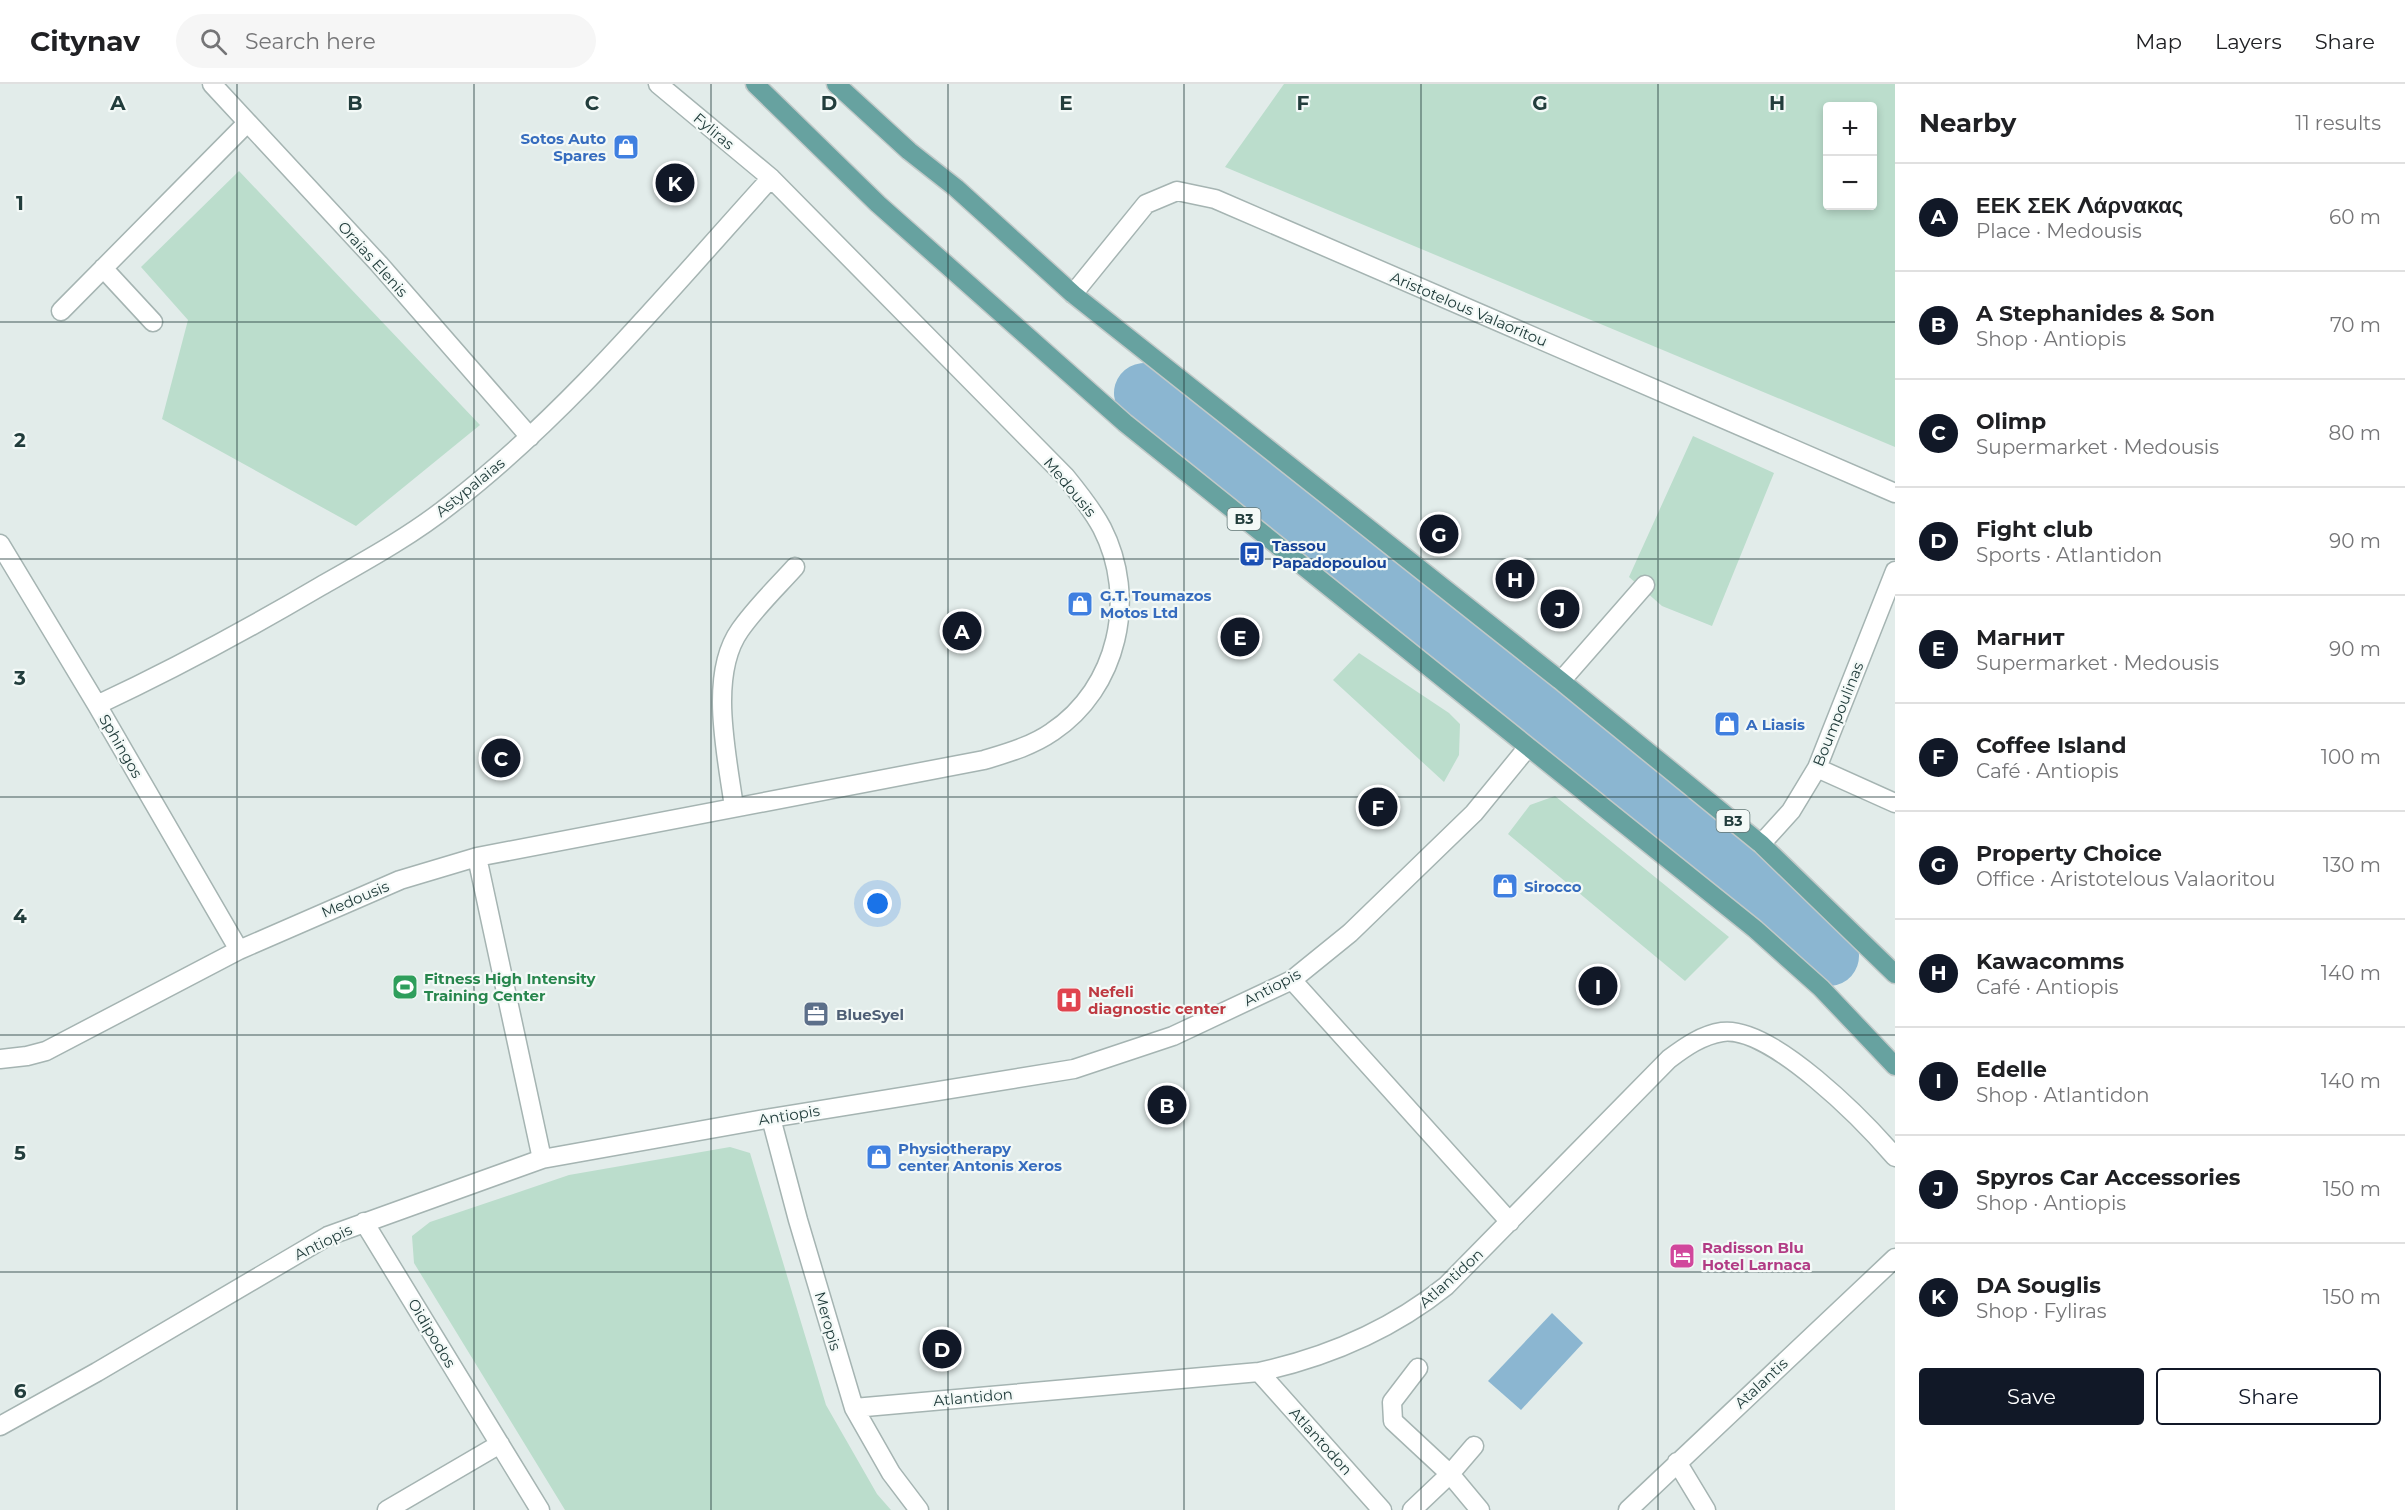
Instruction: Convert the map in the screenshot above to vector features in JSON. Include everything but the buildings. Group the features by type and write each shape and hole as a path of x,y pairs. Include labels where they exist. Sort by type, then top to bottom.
{"main road":[{"name":"B3","path":"755,84 878,204 1125,423 1755,929 1821,988 1895,1066"},
{"name":"B3","path":"836,84 1073,294 1561,681 1761,844 1895,974"}],"street":[{"name":"Oraias Elenis","path":"212,84 379,264 530,437"},
{"name":"Fyliras","path":"658,84 771,178"},
{"path":"61,311 247,123"},
{"name":"Astypalaias","path":"97,705 188,662 400,540 450,505 530,437 592,374 771,178"},
{"name":"Medousis","path":"0,1059 46,1051 239,950 379,888 477,857 984,760 1052,733 1088,698 1101,679 1111,655 1122,607 1120,585 1103,529 1078,491 771,178"},
{"name":"Aristotelous Valaoritou","path":"1073,294 1146,204 1177,191 1215,199 1895,493"},
{"path":"103,268 153,322"},
{"name":"Sphingos","path":"0,544 97,705 239,950"},
{"path":"734,807 722,713 721,692 726,663 739,631 795,567"},
{"name":"Boumpoulinas","path":"1761,844 1791,811 1817,768 1895,571"},
{"path":"1561,681 1644,585"},
{"name":"Antiopis","path":"0,1426 97,1372 328,1236 542,1159 771,1118 1074,1069 1173,1036 1292,980 1350,933 1474,813 1528,747"},
{"path":"1817,768 1895,803"},
{"path":"477,857 542,1159"},
{"path":"1292,980 1510,1222"},
{"name":"Atlantidon","path":"854,1408 1259,1372 1293,1365 1390,1325 1446,1286 1669,1059 1701,1038 1723,1032 1740,1033 1756,1038 1792,1060 1881,1141 1895,1157"},
{"name":"Meropis","path":"771,1118 854,1408 891,1473 919,1510"},
{"name":"Oidipodos","path":"364,1222 540,1510"},
{"name":"Atalantis","path":"1628,1510 1895,1258"},
{"path":"1418,1368 1392,1402 1394,1421 1450,1474 1479,1510"},
{"name":"Atlantodon","path":"1259,1372 1382,1510"},
{"path":"387,1510 500,1444"},
{"path":"1412,1510 1450,1474 1474,1446"},
{"path":"1677,1462 1706,1510"}],"green space":[{"path":"1284,84 1895,84 1895,447 1225,167"},
{"path":"239,171 480,425 356,526 162,419 188,320 141,267"},
{"path":"1693,436 1774,473 1712,626 1662,606 1629,577"},
{"path":"1359,653 1449,713 1460,724 1459,755 1444,782 1333,680"},
{"path":"1555,796 1729,937 1685,981 1508,834 1530,805"},
{"path":"730,1147 750,1153 826,1405 877,1494 891,1510 565,1510 414,1263 412,1236 430,1222 569,1175"}],"water":[{"path":"1552,1313 1583,1343 1521,1410 1488,1381"}],"waterway":[{"path":"1144,393 1702,843 1829,956"}],"place":[{"name":"Sotos Auto Spares","path":"626,147"},
{"name":"DA Souglis","path":"675,183"},
{"name":"Property Choice","path":"1439,534"},
{"name":"Tassou Papadopoulou","path":"1252,554"},
{"name":"Kawacomms","path":"1515,579"},
{"name":"G.T. Toumazos Motos Ltd","path":"1080,604"},
{"name":"Spyros Car Accessories","path":"1560,609"},
{"name":"ΕΕΚ ΣΕΚ Λάρνακας","path":"962,631"},
{"name":"Магнит","path":"1240,637"},
{"name":"A Liasis","path":"1727,724"},
{"name":"Olimp","path":"501,758"},
{"name":"Coffee Island","path":"1378,807"},
{"name":"Sirocco","path":"1505,886"},
{"name":"Edelle","path":"1598,986"},
{"name":"Fitness High Intensity Training Center","path":"405,987"},
{"name":"Nefeli diagnostic center","path":"1069,1000"},
{"name":"BlueSyel","path":"816,1014"},
{"name":"A Stephanides & Son","path":"1167,1105"},
{"name":"Physiotherapy center Antonis Xeros","path":"879,1157"},
{"name":"Radisson Blu Hotel Larnaca","path":"1682,1256"},
{"name":"Fight club","path":"942,1349"}]}
